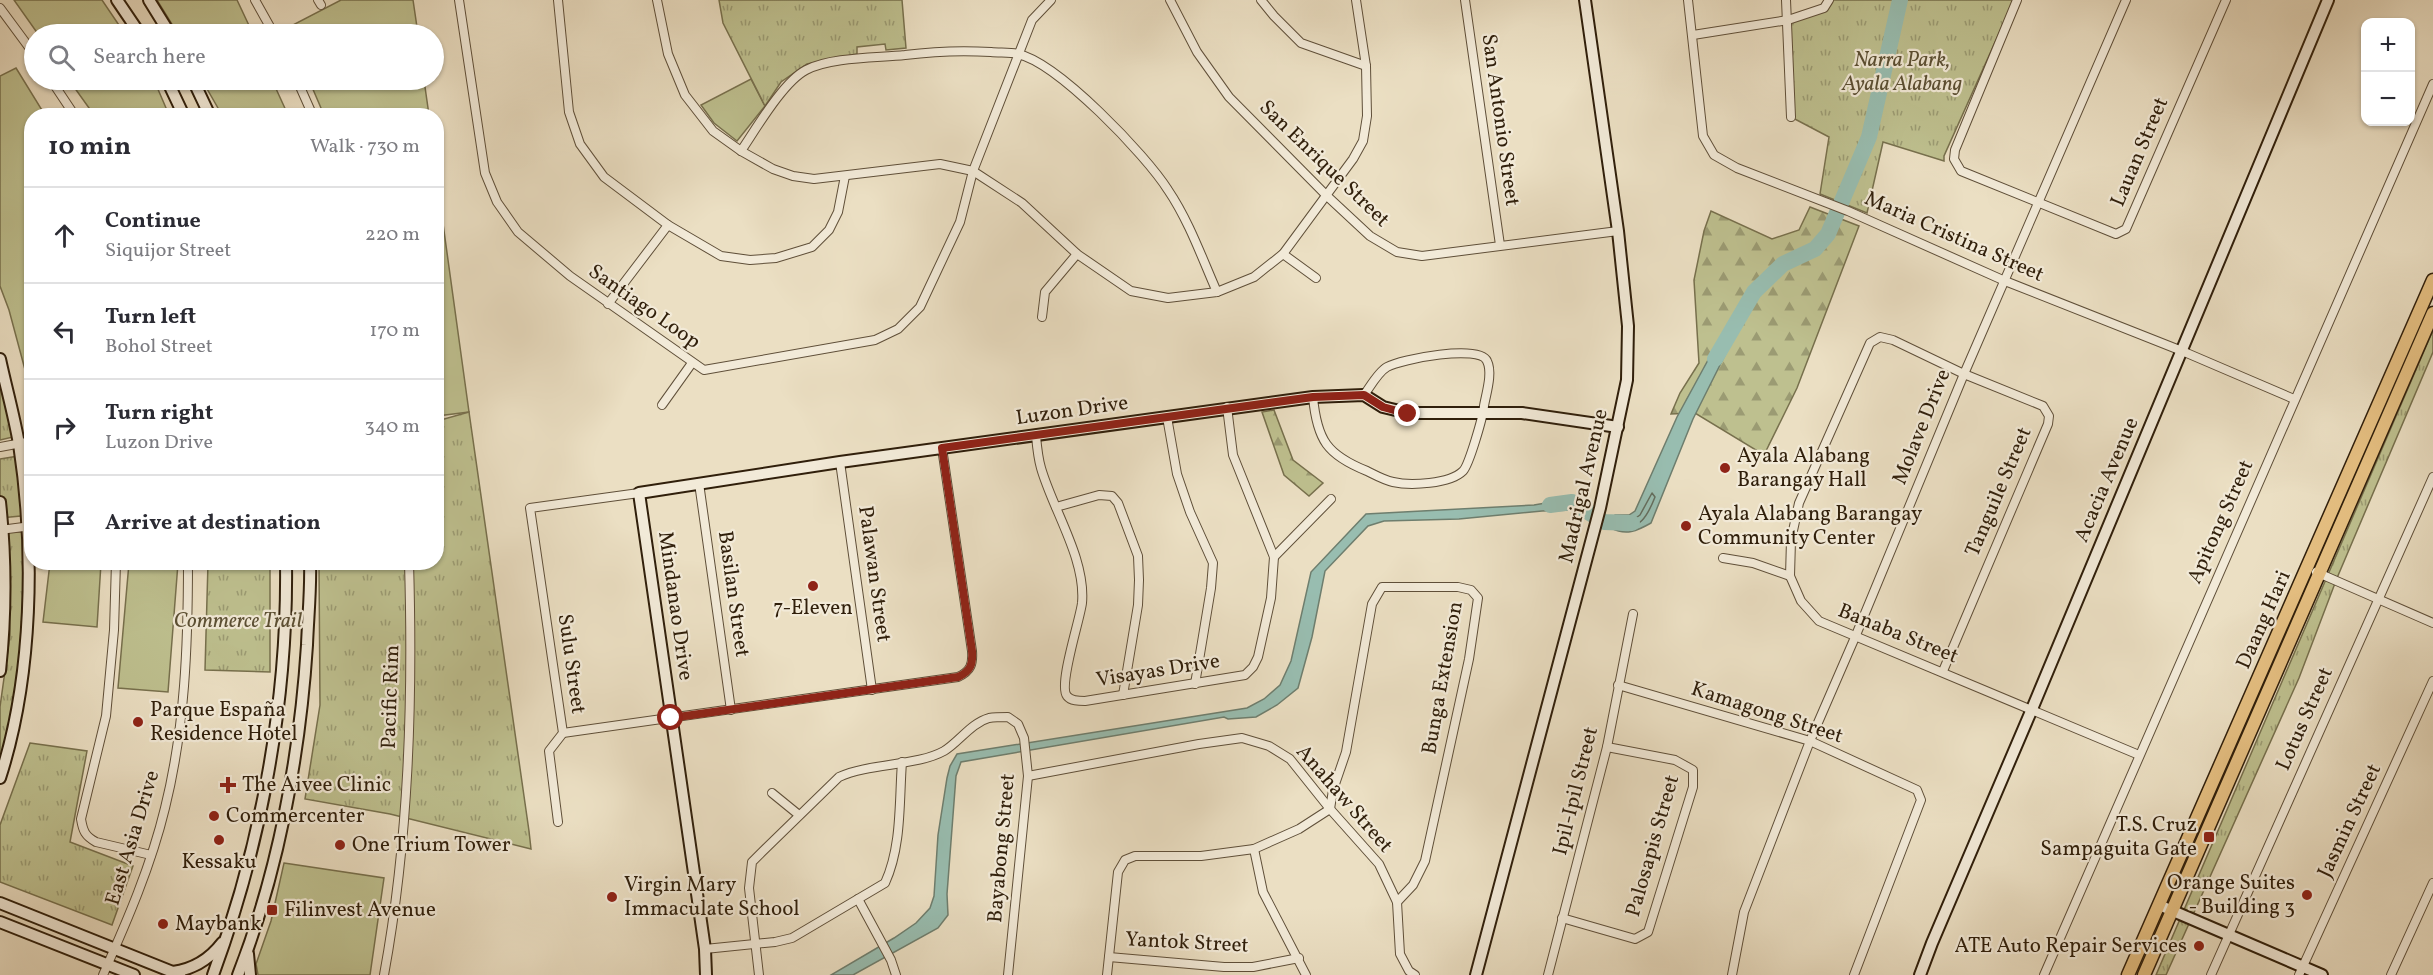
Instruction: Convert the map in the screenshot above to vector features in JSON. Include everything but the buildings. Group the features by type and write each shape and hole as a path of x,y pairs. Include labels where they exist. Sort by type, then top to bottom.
{"main road":[{"name":"Daang Hari","path":"2144,975 2433,280"},
{"name":"Daang Hari","path":"2128,975 2433,313"}],"street":[{"path":"117,0 133,24"},
{"path":"149,0 164,24"},
{"path":"255,0 268,24"},
{"name":"Santiago Loop","path":"459,0 486,173 497,202 518,232 570,276 704,370 874,340 898,328 920,307 960,222 972,171 1032,20 1051,0"},
{"path":"558,0 569,112 580,144 604,177 668,225 721,256 750,260 776,258 812,247 829,230 838,212 845,176"},
{"path":"657,0 668,54 685,95 713,131 741,151 773,169 793,176 814,179 940,164 972,171 1022,203 1077,254 1131,291 1168,298 1217,292 1254,277 1283,254 1353,159 1363,141 1367,116 1366,66 1356,0"},
{"name":"San Enrique Street","path":"1170,0 1197,52 1229,97 1370,236 1397,252 1422,256 1618,231"},
{"path":"1262,0 1274,16 1301,43 1366,66"},
{"name":"San Antonio Street","path":"1465,0 1500,245"},
{"name":"Madrigal Avenue","path":"1477,974 1595,528 1627,380 1628,326 1618,231 1585,0"},
{"name":"Maria Cristina Street","path":"1688,0 1703,136 1714,155 1737,168 1848,211 2005,281 2182,351 2294,399"},
{"path":"1786,0 1791,117"},
{"path":"1693,35 1788,20 1824,8 1829,0"},
{"name":"Lauan Street","path":"2017,0 1955,150 1954,159 1961,171 2116,234 2126,229 2226,0"},
{"name":"Molave Drive","path":"1732,975 1744,912 1810,741 2037,201 2126,0"},
{"name":"Acacia Avenue","path":"1920,975 2328,0"},
{"path":"0,8 24,40"},
{"path":"741,151 786,87 806,70 829,63 950,50 1018,54 1037,63 1070,85 1151,167 1168,189 1182,214 1217,292"},
{"name":"Apitong Street","path":"2044,975 2433,84"},
{"path":"58,90 70,108"},
{"path":"171,90 180,108"},
{"path":"198,90 206,108"},
{"path":"301,90 309,108"},
{"path":"608,304 668,225"},
{"path":"1042,317 1045,292 1077,254"},
{"path":"1283,254 1316,278"},
{"name":"Banaba Street","path":"1964,374 1893,340 1880,338 1870,343 1799,503 1791,540 1790,576 1802,601 1819,621 2139,754"},
{"path":"1313,397 1315,423 1326,446 1351,464 1393,482 1432,483 1452,479 1465,470 1484,413 1488,376 1488,361 1481,354 1464,352 1404,361 1385,368 1364,395 1383,407 1408,414 1484,413 1522,413 1618,427"},
{"path":"0,359 19,444 24,486"},
{"path":"662,405 692,363"},
{"name":"Tanguile Street","path":"1943,671 2048,424 2049,416 2043,406 1964,374"},
{"name":"Luzon Drive","path":"530,508 1227,407 1313,397 1364,395"},
{"name":"Visayas Drive","path":"1036,436 1041,467 1082,579 1081,611 1064,679 1064,689 1067,696 1074,700 1084,701 1245,675 1253,667 1258,657 1271,598 1274,558 1233,455 1227,407"},
{"path":"1167,417 1177,474 1190,512 1213,563 1195,684"},
{"path":"0,447 24,443"},
{"path":"563,734 958,677 971,668 972,651 942,448"},
{"name":"Palawan Street","path":"840,462 872,690"},
{"name":"Lotus Street","path":"2211,975 2245,893 2433,477"},
{"name":"Basilan Street","path":"699,483 730,711"},
{"name":"Mindanao Drive","path":"639,493 705,949 706,975"},
{"path":"1056,507 1099,495 1112,496 1118,503 1138,556 1138,605 1123,695"},
{"path":"1274,558 1331,499"},
{"path":"0,501 5,624 0,671"},
{"name":"Sulu Street","path":"530,508 563,734 549,751 558,822"},
{"path":"2,530 24,528"},
{"path":"1723,558 1753,562 1790,576"},
{"path":"0,778 20,698 27,630 28,570"},
{"path":"116,570 114,630 106,716 81,819 83,831 96,842 151,855"},
{"name":"East Asia Drive","path":"105,970 136,898 167,801 187,652 188,570"},
{"path":"213,975 228,933 263,799 280,689 286,570"},
{"path":"238,975 259,919 296,748 304,690 309,570"},
{"name":"Pacific Rim","path":"384,975 403,841 411,678 409,570"},
{"path":"2313,571 2433,623"},
{"name":"Bunga Extension","path":"1330,809 1333,790 1346,752 1372,604 1376,594 1382,588 1458,587 1471,590 1478,598 1469,659 1425,861 1413,885 1397,902"},
{"name":"Ipil-Ipil Street","path":"1548,975 1607,747 1633,614"},
{"name":"Jasmin Street","path":"2301,971 2433,681"},
{"name":"Kamagong Street","path":"1618,685 1810,741 1917,790 1921,800 1854,975"},
{"name":"Bayabong Street","path":"759,975 749,888 752,862 839,777 852,771 902,762 944,751 971,728 989,718 1008,717 1018,724 1024,738 1028,776 1008,975"},
{"name":"Anahaw Street","path":"1028,776 1242,738 1269,746 1290,759 1330,809 1379,864 1397,902 1400,954 1409,971 1415,975"},
{"name":"Palosapis Street","path":"1562,918 1635,939 1648,932 1693,787 1693,770 1675,760 1607,747"},
{"path":"705,949 775,942 792,938 885,883 896,848 902,762"},
{"path":"772,793 799,815"},
{"path":"1107,975 1118,872 1125,861 1135,856 1201,856 1254,849 1299,829 1330,809"},
{"path":"1254,849 1263,892 1306,975"},
{"path":"2391,975 2433,883"},
{"path":"858,899 891,960 896,975"},
{"path":"0,903 176,973 194,967 207,959 221,945 228,933"},
{"path":"2159,905 2229,934 2301,971 2322,975"},
{"path":"0,922 105,970 134,975"},
{"path":"249,947 250,975"},
{"name":"Yantok Street","path":"1109,957 1224,967 1253,967 1299,958"}],"green space":[{"path":"14,0 102,0 118,24 31,24"},
{"path":"157,0 237,0 248,24 172,24"},
{"path":"341,0 413,0 417,24 295,24"},
{"path":"719,0 902,0 906,48 886,50 885,44 857,47 857,54 807,64 781,82 765,106 723,23"},
{"name":"Narra Park, Ayala Alabang","path":"1834,0 2014,0 1944,156 1944,161 1883,142 1867,213 1820,194 1829,137 1791,117 1789,20 1824,8"},
{"path":"16,68 24,81 24,90 30,90 41,108 24,108 24,366 0,286 0,76"},
{"path":"751,79 765,106 737,141 714,123 701,105"},
{"path":"76,90 158,90 166,108 89,108"},
{"path":"208,90 277,90 285,108 218,108"},
{"path":"313,90 425,90 428,108 321,108"},
{"path":"1810,207 1859,226 1797,388 1764,455 1695,413 1671,414 1680,393 1699,363 1694,280 1704,231 1711,211 1772,239 1799,230"},
{"path":"444,231 469,412 444,415"},
{"path":"2433,330 2433,352 2337,578 2299,678 2166,975 2156,975"},
{"path":"0,375 13,437 0,440"},
{"path":"1274,410 1293,460 1323,483 1309,496 1284,475 1262,412"},
{"path":"469,412 531,849 390,814 305,799 320,705 319,570 444,570 444,419"},
{"path":"24,455 24,516 0,518 0,459"},
{"path":"6,532 24,532 24,630 17,699 0,770 0,707 10,635"},
{"path":"49,570 101,570 97,627 43,622"},
{"path":"128,570 177,570 168,692 118,688"},
{"name":"Commerce Trail","path":"208,570 270,570 270,672 205,670"},
{"path":"30,743 87,751 70,842 133,866 112,925 0,882 0,825"},
{"path":"284,863 384,878 370,975 258,975 256,964 271,921"}],"water":[{"path":"1720,338 1730,345 1693,419 1651,523 1631,532 1611,528 1615,515 1629,515 1635,511 1677,417"},
{"path":"1563,500 1593,510 1588,518 1574,510 1542,511 1459,519 1384,521 1368,526 1325,571 1312,637 1298,688 1277,705 1256,717 1228,719 1224,717 961,762 956,776 947,894 948,915 938,928 853,975 831,975 894,938 916,923 930,908 934,896 938,835 947,778 950,766 957,754 1247,708 1264,699 1280,685 1291,661 1311,572 1366,514 1534,505"}],"waterway":[{"path":"1715,359 1754,292 1783,264 1815,249 1828,234 1869,137 1900,0"},
{"path":"1550,505 1572,502 1604,522 1632,523"}],"place":[{"name":"Ayala Alabang Barangay Hall","path":"1725,468"},
{"name":"Ayala Alabang Barangay Community Center","path":"1686,526"},
{"name":"7-Eleven","path":"813,586"},
{"name":"Parque España Residence Hotel","path":"138,722"},
{"name":"The Aivee Clinic","path":"228,785"},
{"name":"Commercenter","path":"214,816"},
{"name":"T.S. Cruz Sampaguita Gate","path":"2209,837"},
{"name":"Kessaku","path":"219,840"},
{"name":"One Trium Tower","path":"340,845"},
{"name":"Orange Suites - Building 3","path":"2307,895"},
{"name":"Virgin Mary Immaculate School","path":"612,897"},
{"name":"Filinvest Avenue","path":"272,910"},
{"name":"Maybank","path":"163,924"},
{"name":"ATE Auto Repair Services","path":"2199,946"}],"route":[{"path":"671,718 872,690 966,674 971,668 972,651 942,448 1227,407 1313,397 1364,395 1383,407 1408,414"}]}
